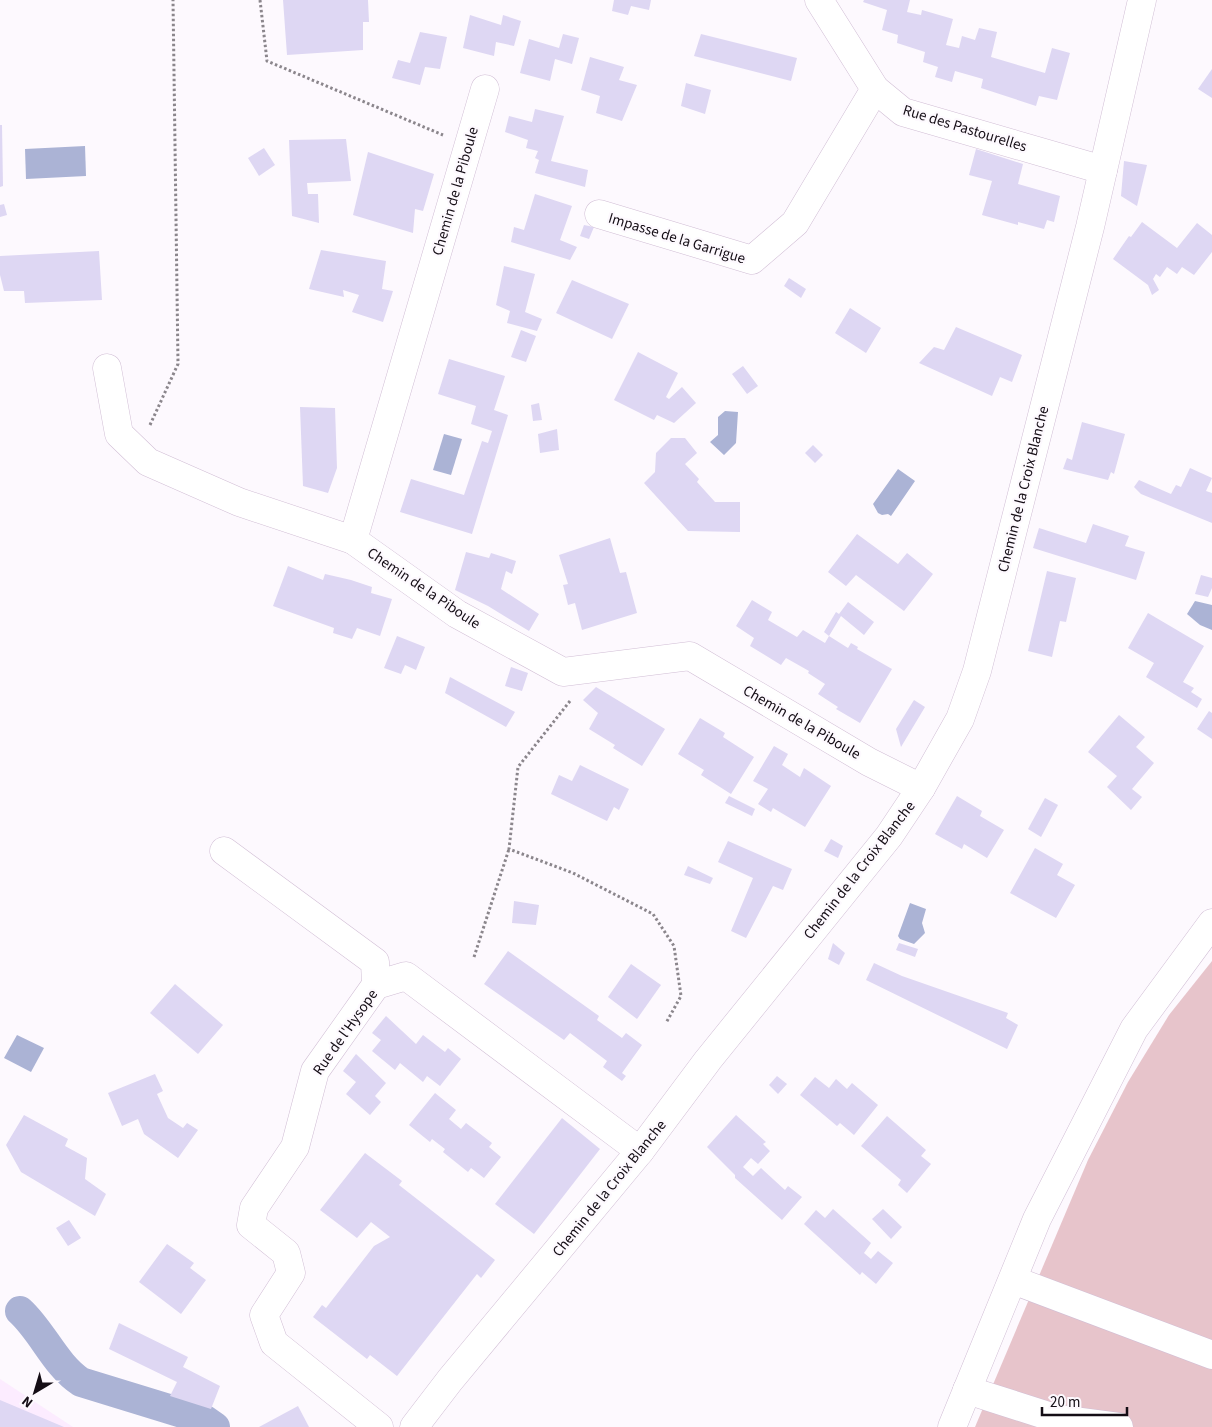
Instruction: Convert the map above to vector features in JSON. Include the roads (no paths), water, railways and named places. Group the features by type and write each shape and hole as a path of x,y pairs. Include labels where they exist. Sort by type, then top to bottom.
{"street":[{"name":"Rue des Pastourelles","path":"819,0 875,89 903,112 1103,170"},
{"name":"Chemin de la Croix Blanche","path":"414,1427 450,1380 640,1151 708,1060 889,836 921,788 960,719 977,671 1088,236 1142,0"},
{"name":"Chemin de la Piboule","path":"485,89 353,540 457,614 564,672 690,656 869,762 921,788"},
{"name":"Impasse de la Garrigue","path":"598,214 752,260 795,223 875,89"},
{"path":"108,368 119,434 148,462 239,502 353,540"},
{"path":"224,851 376,962 376,985"},
{"path":"952,1427 1038,1219 1134,1029 1212,923"},
{"name":"Rue de l'Hysope","path":"379,1427 274,1343 264,1315 291,1273 286,1253 251,1226 254,1208 296,1147 315,1071 376,985 406,976 640,1151"},
{"path":"1013,1280 1212,1355"},
{"path":"967,1390 1058,1419 1118,1427"}],"water":[{"path":"85,146 86,176 26,179 25,149"},
{"path":"725,411 738,412 736,443 724,455 710,442 718,435 718,417"},
{"path":"444,434 462,439 451,475 433,470"},
{"path":"898,469 915,481 891,516 888,514 882,515 878,513 873,504"},
{"path":"1195,601 1212,605 1212,630 1200,625 1187,614"},
{"path":"910,903 926,909 922,923 925,933 914,944 900,939 898,936"},
{"path":"17,1035 44,1048 31,1072 4,1058"}],"waterway":[{"path":"20,1311 36,1329 56,1358 81,1382 205,1420 215,1427"}]}
